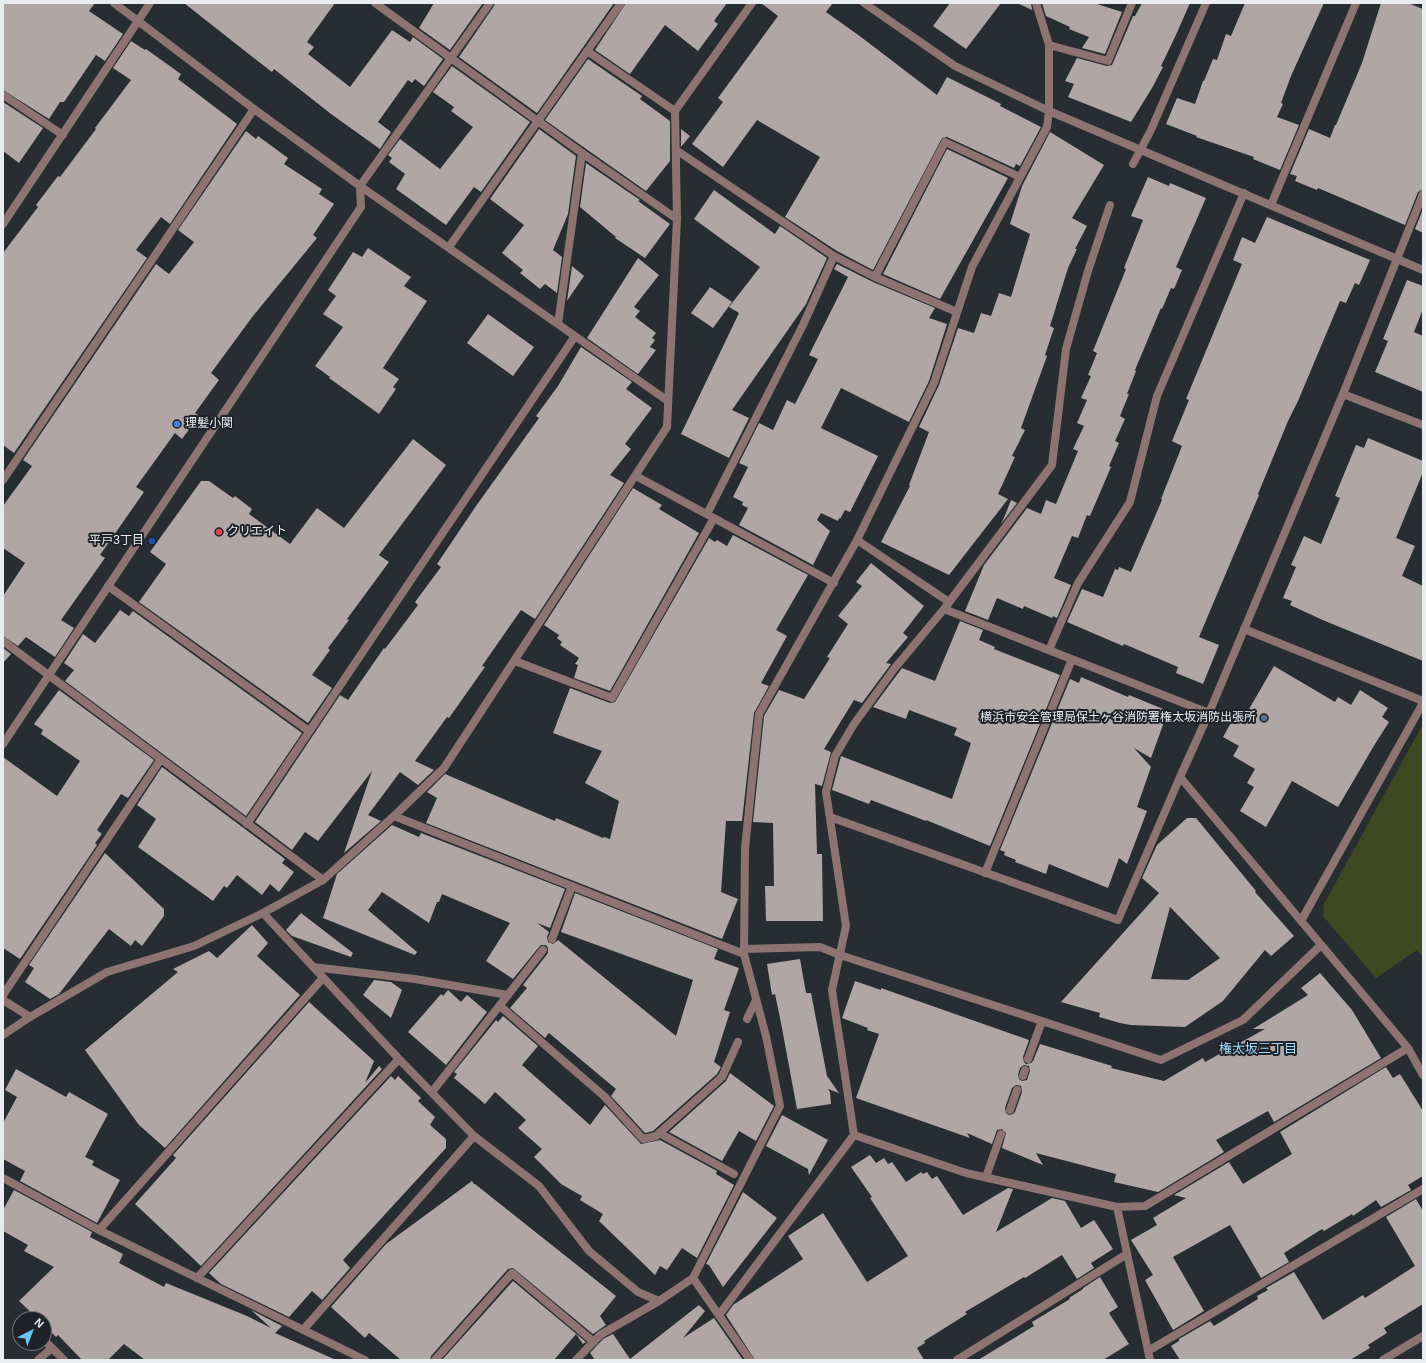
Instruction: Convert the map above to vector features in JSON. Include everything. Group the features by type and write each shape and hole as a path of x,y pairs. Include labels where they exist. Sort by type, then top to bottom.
{"street":[{"path":"114,3 254,109 360,186 668,400"},
{"path":"3,224 150,3"},
{"path":"375,3 677,220"},
{"path":"3,744 361,207 360,186 490,3"},
{"path":"448,246 621,3"},
{"path":"3,1035 30,1017 107,972 194,946 262,913 323,880 394,816 444,768 667,427 677,220 675,110 752,3"},
{"path":"864,3 874,6 955,66 1049,111 1423,270"},
{"path":"576,1360 600,1335 659,1301 693,1278 780,1106 766,1036 744,952 745,848 758,714 834,583 857,540 934,383 972,266 1047,128 1049,111 1049,45 1036,3"},
{"path":"1049,45 1108,62 1132,3"},
{"path":"1133,164 1151,130 1206,3"},
{"path":"1271,205 1356,3"},
{"path":"587,51 675,110"},
{"path":"3,95 63,134"},
{"path":"3,480 254,109"},
{"path":"875,277 945,142 1020,177"},
{"path":"676,150 834,256 875,277 957,312"},
{"path":"558,324 582,153"},
{"path":"1049,650 1078,583 1130,502 1157,396 1244,194"},
{"path":"830,817 1118,920 1209,713 1343,394 1423,194"},
{"path":"719,1315 854,1135 832,990 846,926 826,792 835,756 854,724 894,670 946,606 1052,465 1066,349 1088,271 1110,205"},
{"path":"515,661 612,698 710,516 803,325 834,256"},
{"path":"247,824 575,336"},
{"path":"1343,394 1423,425"},
{"path":"636,476 834,583"},
{"path":"857,540 946,606 1049,650 1209,713"},
{"path":"108,586 309,731"},
{"path":"1244,629 1423,702 1301,921"},
{"path":"3,642 323,880"},
{"path":"985,873 1072,659"},
{"path":"3,995 161,759"},
{"path":"1180,777 1408,1048 1423,1075"},
{"path":"394,816 744,952 820,947 840,955 1161,1060 1243,1020 1321,945"},
{"path":"552,939 572,886"},
{"path":"262,913 474,1136 539,1186 588,1251 638,1292 659,1301"},
{"path":"432,1092 543,950"},
{"path":"313,967 415,979 508,995"},
{"path":"100,1230 323,978"},
{"path":"3,1000 30,1017"},
{"path":"747,1019 756,1000"},
{"path":"500,1006 605,1096 643,1139 656,1136 660,1133 722,1077 738,1042"},
{"path":"1028,1059 1042,1021"},
{"path":"854,1135 966,1173 986,1178 1116,1207 1145,1206 1408,1048"},
{"path":"197,1278 399,1058"},
{"path":"1010,1110 1017,1090"},
{"path":"660,1133 734,1174"},
{"path":"986,1178 1001,1134"},
{"path":"303,1330 474,1136"},
{"path":"3,1178 100,1230 365,1360"},
{"path":"1148,1351 1423,1189"},
{"path":"1116,1207 1150,1360"},
{"path":"957,1360 1127,1254"},
{"path":"435,1360 512,1273 594,1342"},
{"path":"693,1278 750,1360"},
{"path":"1383,1360 1423,1336"},
{"path":"52,1348 64,1360"},
{"path":"38,1360 48,1351"}],"green space":[{"path":"1423,724 1423,958 1417,950 1376,978 1323,916 1324,904"}],"building":[{"path":"3,3 95,3 89,11 123,34 105,61 96,55 64,102 60,102 49,119 3,90"},
{"path":"184,3 335,3 307,42 314,47 308,54 350,87 392,30 410,42 413,37 443,59 424,86 415,79 412,83 408,80 378,122 391,132 380,149 331,114 274,69 272,72"},
{"path":"434,3 483,3 450,50 419,28"},
{"path":"495,3 614,3 537,113 459,57"},
{"path":"626,3 727,3 714,21 718,24 698,51 665,25 630,74 595,50"},
{"path":"761,3 833,3 826,12 937,95 947,77 1001,104 1000,106 1041,127 1020,166 1016,164 1014,168 947,137 942,138 873,270 837,251 785,217 820,157 757,120 723,167 692,144 723,102 718,98 778,16"},
{"path":"950,3 1001,3 966,49 933,26"},
{"path":"1017,3 1031,3 1032,10"},
{"path":"1042,3 1094,3 1122,12 1105,54 1082,48 1089,37 1069,29 1070,27 1046,16"},
{"path":"1142,3 1190,3 1161,66 1163,67 1131,122 1068,97 1074,84 1065,81 1077,58 1107,66 1112,65 1133,16 1135,16"},
{"path":"1245,3 1324,3 1291,76 1281,103 1283,104 1277,117 1299,125 1280,170 1253,159 1254,157 1196,137 1197,136 1166,124 1177,98 1195,104 1213,59 1217,60 1226,34 1231,36"},
{"path":"1381,3 1408,3 1423,9 1423,189 1418,192 1405,225 1318,188 1317,190 1295,181 1297,176 1290,174 1309,129 1330,138 1362,63"},
{"path":"131,41 145,50 146,49 181,74 178,79 237,124 170,224 161,217 136,250 147,258 14,453 3,445 3,253 38,207 36,205 58,176 60,177 131,80 113,68"},
{"path":"588,59 642,96 640,99 670,121 670,161 646,191 545,120"},
{"path":"452,66 530,122 481,192 474,187 446,225 396,189 405,174 389,162 392,158 388,155 400,139 440,169 473,127 451,111 454,107 433,92"},
{"path":"3,102 43,128 19,163 3,151"},
{"path":"539,129 576,156 568,214 553,250 562,257 557,293 545,284 540,289 520,273 523,270 502,253 524,225 490,199"},
{"path":"681,129 690,136 681,147"},
{"path":"246,131 256,139 258,136 288,158 284,164 322,189 319,194 334,204 313,235 317,238 253,316 211,373 219,380 195,413 199,416 182,439 175,433 136,487 144,492 100,555 105,558 61,620 74,628 55,657 26,637 18,646 3,636 3,596 25,563 3,548 3,506 32,466 23,460 156,264 169,274 194,242 178,230"},
{"path":"1050,132 1104,165 1072,218 1087,226 1075,249 1077,249 1068,268 1050,326 1054,328 1045,355 1047,356 1021,428 1025,430 1012,456 1015,457 998,494 1008,499 949,575 881,542 910,486 909,485 929,432 919,427 939,385 958,328 974,333 981,313 991,316 999,293 1011,297 1030,234 1010,224 1022,186"},
{"path":"947,149 1008,178 940,299 883,274"},
{"path":"586,163 640,200 638,201 670,224 645,258 615,238 616,237 580,207"},
{"path":"1148,177 1169,186 1170,183 1206,198 1176,267 1182,270 1174,289 1171,288 1162,309 1161,308 1135,370 1136,371 1127,394 1129,394 1120,416 1125,419 1115,441 1119,443 1109,466 1111,467 1090,516 1087,515 1078,538 1072,536 1054,578 1071,585 1057,618 1053,616 1052,618 1024,606 1023,609 997,598 988,620 965,611 984,565 1027,508 1041,514 1046,500 1056,504 1078,451 1073,449 1084,426 1077,423 1087,400 1081,398 1091,376 1088,375 1097,353 1093,351 1126,269 1124,268 1143,220 1131,216"},
{"path":"714,190 775,234 780,226 827,258 806,304 732,410 749,418 729,458 681,434 739,313 729,307 760,267 694,219"},
{"path":"1423,209 1423,233 1415,229"},
{"path":"1267,217 1370,260 1359,285 1355,283 1346,303 1340,301 1298,401 1288,421 1258,494 1259,495 1199,637 1219,645 1203,684 1176,673 1178,667 1124,644 1123,646 1067,622 1082,589 1103,597 1115,569 1118,570 1119,567 1131,572 1162,500 1161,499 1182,446 1172,441 1189,400 1186,399 1242,264 1233,260 1242,237 1255,243"},
{"path":"368,248 411,277 404,286 427,301 383,368 399,379 393,387 396,389 379,414 315,366 343,327 323,314 336,296 328,290 353,252 362,257"},
{"path":"638,258 659,275 634,307 640,311 635,317 656,333 652,338 655,340 650,347 656,350 638,374 587,338"},
{"path":"837,264 873,282 935,308 929,318 947,324 929,381 909,422 841,388 821,428 878,456 850,512 845,510 838,521 821,513 817,520 830,531 813,565 739,525 748,508 742,505 743,502 733,497 748,467 739,463 759,423 773,430 787,400 795,404 818,359 809,355 848,277 834,269"},
{"path":"572,266 584,276 567,301"},
{"path":"1407,280 1423,286 1423,309 1414,332 1423,336 1423,392 1375,372 1388,341 1383,339"},
{"path":"710,287 732,302 713,328 691,313"},
{"path":"488,314 534,347 513,376 467,343"},
{"path":"581,347 632,382 626,389 652,408 625,444 631,449 610,475 624,483 535,619 521,610 482,666 485,667 449,718 447,717 415,761 434,770 418,785 400,772 368,815 381,821 344,853 372,771 318,841 305,832 292,850 255,822 340,695 348,700 384,648 385,649 418,605 415,602 441,567 437,564 476,506 539,418 536,416 558,386"},
{"path":"1368,438 1423,461 1423,472 1396,538 1415,546 1402,576 1423,586 1423,661 1325,621 1290,605 1292,601 1283,598 1296,567 1291,565 1304,536 1321,544 1340,498 1335,496 1356,445 1364,448"},
{"path":"413,439 446,465 379,555 389,562 347,619 349,620 328,648 330,650 312,675 332,688 308,723 139,602 166,564 150,552 201,481 209,481 233,498 235,496 252,509 249,514 290,544 317,508 344,528"},
{"path":"633,488 662,505 659,509 699,533 610,691 574,678 578,665 575,664 579,658 560,645 562,642 557,638 559,635 544,625"},
{"path":"1011,500 1017,503 1001,524 1006,513"},
{"path":"733,535 808,575 776,630 787,636 761,683 769,686 754,713 742,821 726,821 721,892 738,899 722,939 426,823 437,798 427,792 445,774 555,821 556,818 603,838 610,839 619,801 585,783 602,751 553,733 570,688 610,703 615,702 709,538 715,542 717,540 727,546"},
{"path":"871,563 924,606 903,633 908,637 886,663 891,664 862,703 854,700 824,749 831,752 822,786 815,784 817,854 822,854 823,921 766,921 765,886 774,886 773,823 753,822 764,716 779,690 804,699 830,658 827,657 848,624 838,616 862,586 856,582"},
{"path":"120,610 129,616 133,611 302,733 246,816 65,681 74,670 64,663 83,634 95,643"},
{"path":"960,621 983,630 979,640 995,647 994,649 1060,675 990,846 871,800 869,804 832,790 841,756 952,799 971,743 954,735 957,728 909,710 906,719 873,707 902,668 935,681"},
{"path":"3,648 11,654 3,663"},
{"path":"1274,666 1335,702 1338,697 1351,705 1360,690 1388,708 1382,717 1389,722 1338,807 1292,781 1266,827 1240,811 1254,787 1247,783 1255,769 1233,756 1239,746 1223,737 1237,712 1245,716"},
{"path":"1081,677 1128,697 1129,695 1168,711 1151,758 1134,748 1151,767 1137,807 1147,811 1127,864 1119,858 1108,888 1049,864 1046,874 1015,862 1016,860 1004,855 1005,852 1000,850 1070,679 1079,683"},
{"path":"59,690 154,760 128,798 121,794 97,830 102,834 95,843 97,845 20,959 3,948 3,757 57,796 80,761 41,734 43,730 34,724"},
{"path":"162,767 285,859 282,863 294,872 279,892 270,884 262,895 237,875 227,888 224,886 213,901 138,847 156,819 137,805"},
{"path":"1187,818 1196,818 1256,891 1255,892 1294,936 1271,956 1265,950 1223,1001 1185,1027 1131,1025 1120,1023 1099,1017 1100,1013 1061,1002 1159,893 1142,878 1157,845","holes":["1170,907 1220,958 1188,980 1151,979"]},
{"path":"392,825 419,837 421,833 565,889 550,928 537,923 549,932 547,937 548,942 553,944 558,940 676,1036 693,980 561,932 575,893 718,949 714,959 739,968 724,1010 730,1012 714,1062 721,1067 717,1074 653,1131 645,1133 611,1096 616,1089 549,1033 545,1038 510,1008 527,988 523,985 548,953 548,948 546,945 541,945 539,947 513,979 486,961 510,923 442,894 439,902 437,902 429,923 382,892 368,910 417,952 415,955 323,918 337,874"},
{"path":"105,853 164,909 164,916 142,946 135,940 131,946 109,929 59,994 50,999 25,982 34,968 29,965"},
{"path":"301,913 353,953 351,957 292,936 286,930"},
{"path":"252,925 268,943 257,956 300,995 165,1148 139,1125 85,1050 178,972 173,969 209,951 217,958"},
{"path":"800,959 806,993 811,993 827,1076 839,1093 828,1089 830,1092 831,1104 797,1109 775,994 772,995 767,964"},
{"path":"1320,973 1352,1010 1381,1058 1274,1122 1268,1111 1216,1140 1224,1152 1158,1192 1114,1182 1116,1174 1036,1153 1043,1165 1002,1148 1006,1133 1002,1129 997,1130 992,1144 967,1133 970,1138 856,1098 879,1034 842,1018 855,981 881,990 881,988 1029,1040 1023,1057 1026,1064 1033,1061 1040,1044 1112,1066 1111,1068 1164,1081 1203,1058 1205,1062 1265,1029 1253,1029 1308,995 1301,988","holes":["1024,1065 1029,1066 1030,1071 1027,1080 1022,1081 1019,1079 1018,1075 1020,1068","1016,1085 1021,1086 1022,1092 1015,1112 1009,1115 1006,1113 1005,1108 1012,1088"]},
{"path":"374,980 391,982 402,990 391,1018 363,995"},
{"path":"448,990 461,1002 467,995 487,1012 446,1065 408,1032 441,994 443,996"},
{"path":"309,1002 374,1061 365,1083 379,1066 382,1069 201,1266 135,1204 176,1158 173,1155"},
{"path":"503,1016 538,1046 522,1065 590,1125 605,1105 641,1144 660,1140 717,1171 716,1174 734,1185 697,1258 682,1248 667,1270 660,1266 655,1275 599,1221 603,1214 580,1200 582,1196 561,1184 534,1157 542,1149 518,1128 526,1120 495,1092 485,1104 454,1078 457,1074 454,1072 496,1020 498,1022"},
{"path":"1386,1067 1393,1078 1400,1074 1423,1111 1423,1176 1408,1185 1411,1190 1381,1207 1376,1200 1353,1216 1352,1214 1324,1231 1322,1229 1284,1253 1289,1262 1261,1278 1230,1225 1173,1257 1204,1311 1173,1330 1145,1280 1153,1275 1131,1240 1157,1225 1153,1218 1186,1198 1174,1195 1229,1162 1243,1184 1292,1154 1280,1132"},
{"path":"16,1069 66,1097 69,1092 108,1114 85,1157 94,1161 92,1165 120,1180 97,1223 20,1181 25,1171 3,1159 3,1123 17,1097 5,1090"},
{"path":"730,1073 774,1106 756,1141 739,1131 722,1161 669,1132 726,1081"},
{"path":"391,1076 395,1080 398,1076 421,1098 418,1101 435,1117 430,1125 446,1139 446,1148 343,1260 350,1268 322,1300 312,1291 289,1317 221,1284 209,1273"},
{"path":"782,1115 828,1140 809,1175 808,1169 766,1146"},
{"path":"870,1155 876,1163 884,1158 888,1164 892,1162 906,1182 921,1172 923,1174 927,1172 932,1179 937,1176 963,1215 1008,1188 1013,1189 996,1232 1052,1198 1065,1201 1081,1228 1094,1220 1113,1249 1091,1263 1094,1268 1077,1279 1062,1255 1025,1278 1024,1277 965,1312 967,1314 924,1341 925,1343 917,1348 924,1360 755,1360 726,1315 733,1305 803,1259 788,1236 823,1213 867,1282 908,1256 870,1198 872,1197 851,1167"},
{"path":"472,1181 616,1296 600,1316 606,1325 593,1334 513,1268 508,1269 431,1356 430,1360 401,1360 369,1333 365,1338 331,1307 386,1244"},
{"path":"14,1190 92,1232 90,1237 123,1254 119,1263 164,1287 166,1283 247,1316 271,1328 251,1310 282,1326 275,1333 336,1360 145,1360 124,1344 108,1360 82,1360 58,1335 56,1337 52,1333 52,1311 30,1311 19,1301 54,1267 24,1251 28,1245 3,1231 3,1210"},
{"path":"743,1192 777,1218 723,1287 709,1265 706,1264"},
{"path":"1416,1199 1423,1211 1423,1304 1384,1328 1387,1333 1368,1345 1370,1348 1350,1360 1180,1360 1171,1346 1179,1341 1179,1339 1210,1321 1214,1326 1258,1299 1257,1296 1268,1290 1266,1288 1294,1272 1323,1320 1363,1295 1365,1298 1415,1266 1386,1217"},
{"path":"1100,1277 1118,1307 1109,1313 1129,1344 1103,1360 978,1360 1034,1326 1032,1322 1070,1299 1069,1298"},
{"path":"513,1281 586,1342 583,1344 576,1334 554,1360 442,1360"},
{"path":"699,1305 705,1311 683,1338 714,1318 743,1360 595,1360 590,1353 603,1339 613,1334 630,1359"}],"place":[{"name":"理髪小関","path":"177,424"},
{"name":"クリエイト","path":"219,532"},
{"name":"平戸3丁目","path":"152,541"},
{"name":"横浜市安全管理局保土ヶ谷消防署権太坂消防出張所","path":"1264,718"}],"district":[{"name":"権太坂三丁目","path":"1258,1049"}]}
